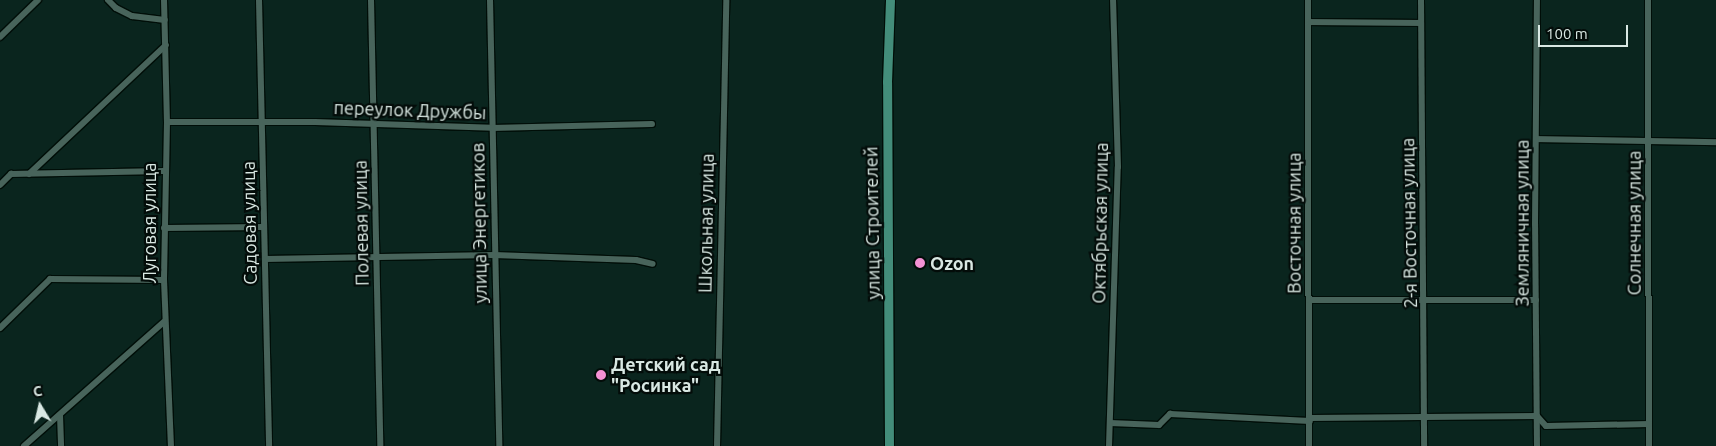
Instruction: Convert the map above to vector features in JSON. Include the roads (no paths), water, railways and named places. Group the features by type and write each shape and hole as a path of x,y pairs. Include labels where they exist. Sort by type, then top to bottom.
{"main road":[{"name":"улица Строителей","path":"888,446 887,82 890,0"}],"street":[{"path":"0,37 38,0"},
{"path":"108,0 116,8 132,16 165,20"},
{"name":"Луговая улица","path":"164,0 167,122 164,171 164,280 170,446"},
{"name":"Садовая улица","path":"259,0 269,446"},
{"name":"Полевая улица","path":"370,0 380,446"},
{"name":"улица Энергетиков","path":"490,0 499,446"},
{"name":"Школьная улица","path":"717,446 726,0"},
{"name":"Октябрьская улица","path":"1109,446 1118,167 1114,0"},
{"name":"Восточная улица","path":"1308,0 1309,446"},
{"name":"2-я Восточная улица","path":"1421,0 1426,301 1424,446"},
{"name":"Земляничная улица","path":"1537,0 1537,446"},
{"name":"Солнечная улица","path":"1648,0 1649,446"},
{"path":"1309,22 1421,23"},
{"path":"29,174 166,45"},
{"name":"переулок Дружбы","path":"167,122 261,122 492,128 652,124"},
{"path":"1536,139 1716,142"},
{"path":"0,185 11,174 164,171"},
{"path":"164,228 264,227"},
{"path":"265,259 377,259 494,255 636,260 653,264"},
{"path":"0,328 50,279 164,280"},
{"path":"1309,300 1536,300"},
{"path":"24,446 165,321"},
{"path":"1110,423 1158,425 1170,414 1310,419 1425,419 1537,416 1546,426 1649,424"},
{"path":"60,415 61,446"}],"place":[{"name":"Ozon","path":"920,263"},
{"name":"Детский сад \"Росинка\"","path":"601,375"}]}
